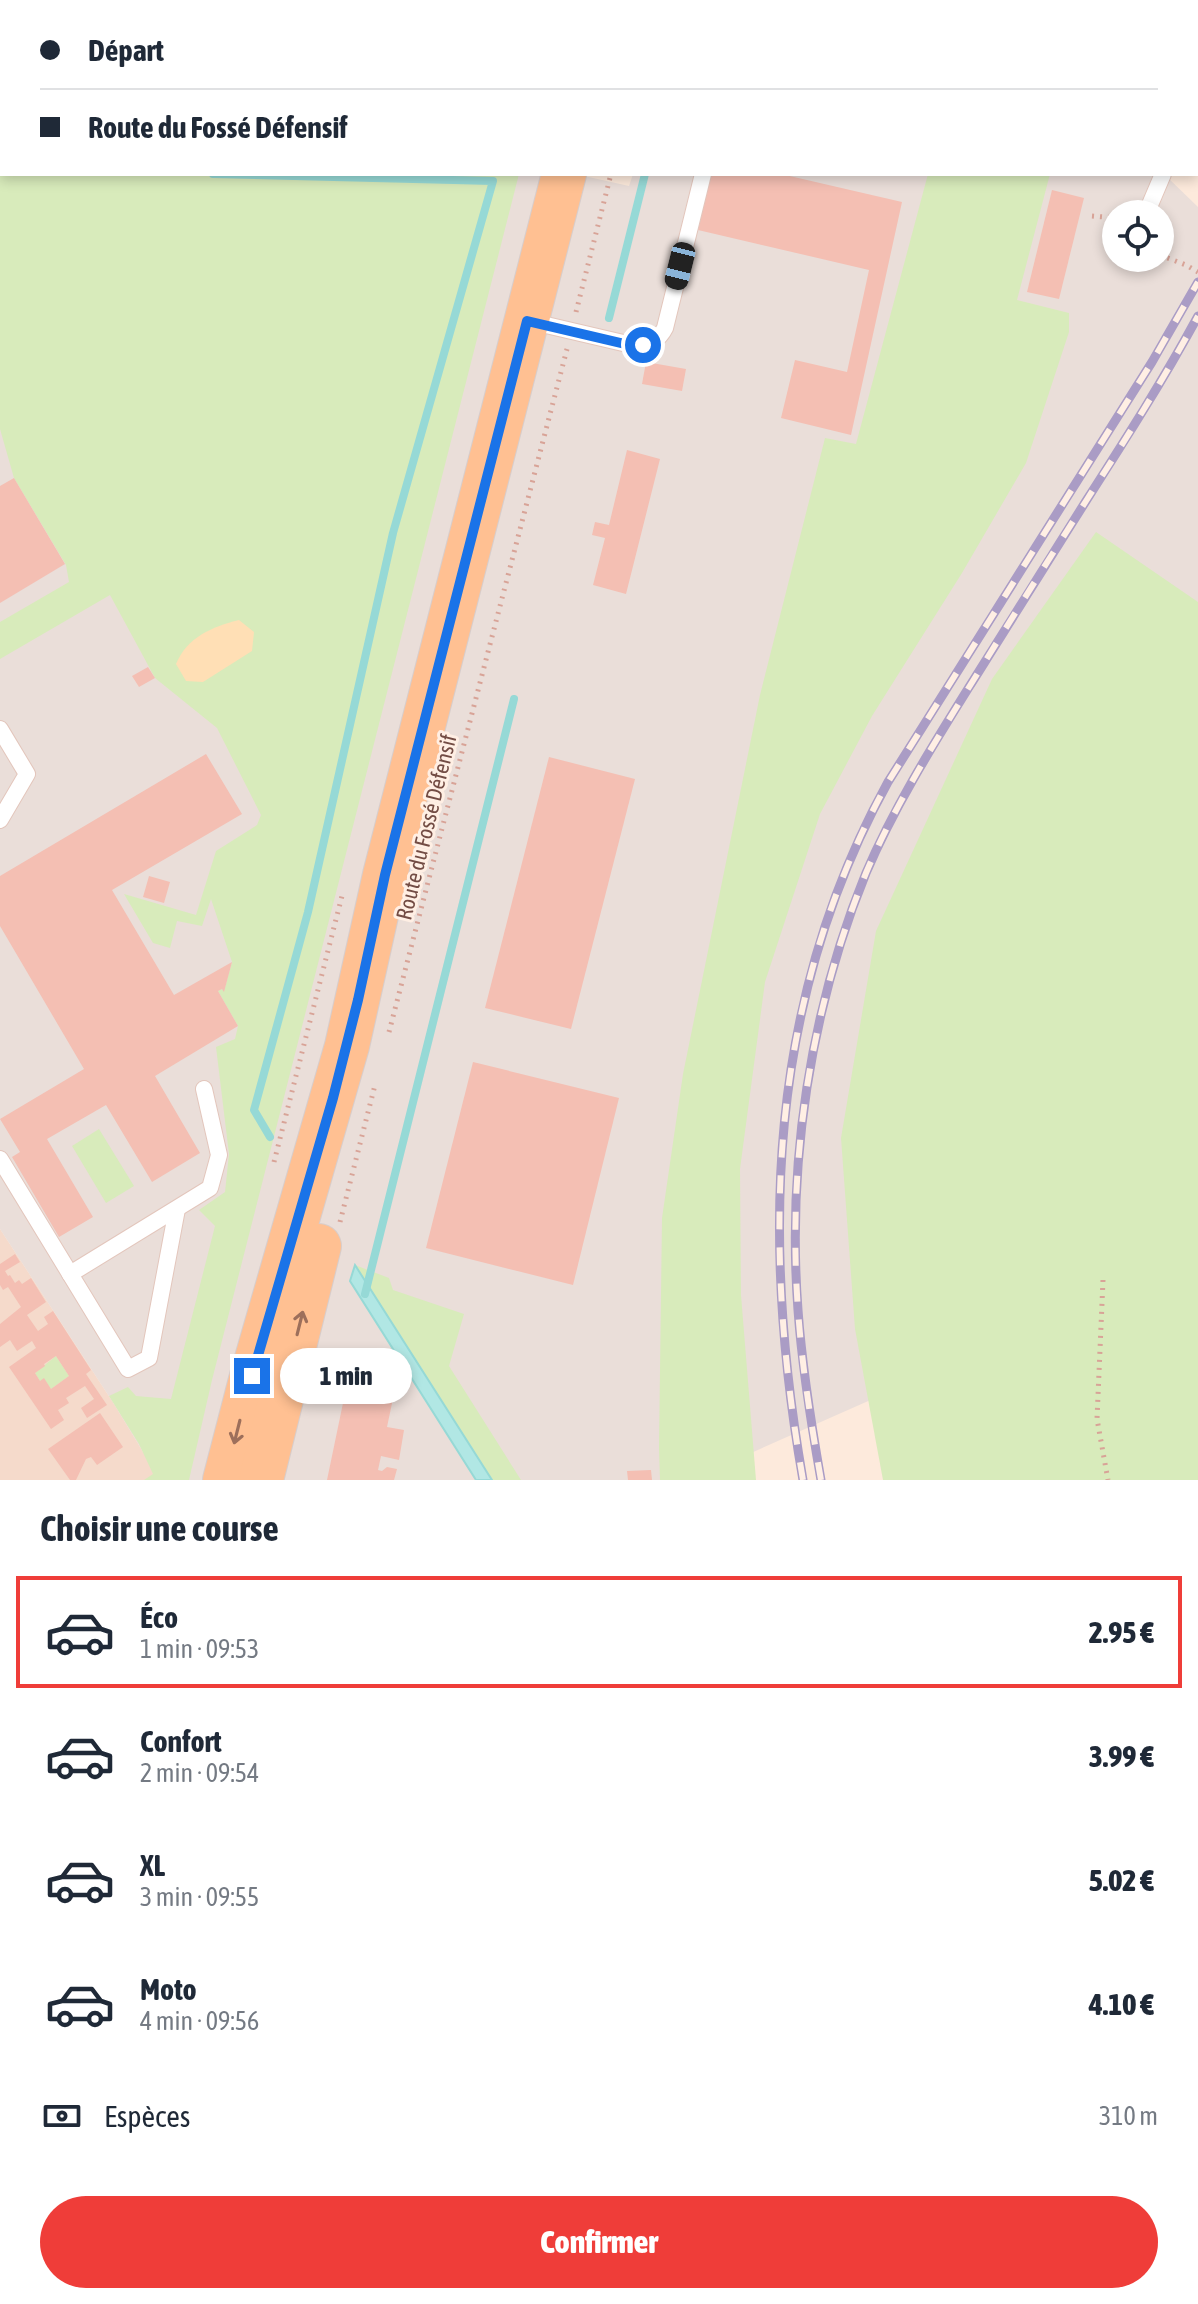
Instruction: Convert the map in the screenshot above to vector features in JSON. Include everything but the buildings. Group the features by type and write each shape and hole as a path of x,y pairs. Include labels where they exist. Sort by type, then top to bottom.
{"main road":[{"name":"Route du Fossé Défensif","path":"225,1480 347,1046 385,875 551,326 564,176"},
{"name":"Route du Fossé Défensif","path":"261,1480 591,176"}],"lane":[{"path":"551,326 636,346 650,343 662,334 702,176"},
{"path":"1152,200 1162,176"},
{"path":"0,729 27,774 0,820"},
{"path":"70,1274 210,1188 219,1155 204,1089"},
{"path":"0,1159 128,1369 149,1358 177,1209"}],"path":[{"path":"388,1034 551,326 610,176"},
{"path":"1092,216 1102,217"},
{"path":"1174,260 1198,272"},
{"path":"337,1232 376,1080"},
{"path":"1103,1280 1097,1419 1108,1480"}],"shaded area":[{"path":"0,176 584,176 629,186 632,176 1166,176 1198,207 1198,1071 918,1379 690,1480 160,1480 0,1229"},
{"path":"0,1229 114,1404 160,1480 0,1480"}],"green space":[{"path":"0,176 518,176 189,1480 144,1480 153,1474 139,1444 109,1396 128,1387 136,1396 171,1399 215,1226 199,1210 225,1192 229,1154 216,1047 235,1039 238,1026 218,991 224,991 232,962 211,899 202,926 177,921 170,948 153,943 124,894 196,915 216,851 257,825 261,815 217,728 155,678 110,595 0,659 0,622 69,582 66,565 14,478 0,429"},
{"path":"927,176 1049,176 1017,300 1069,313 1069,332 1026,463 962,573 872,716 820,814 765,982 740,1169 741,1295 756,1480 660,1480 662,1218 683,1074 760,695 825,438 856,444"},
{"path":"1096,532 1198,602 1198,1480 883,1480 855,1329 841,1138 876,931 992,679"},
{"path":"99,1129 134,1186 106,1203 72,1146"},
{"path":"355,1265 389,1278 393,1290 464,1314 449,1366 521,1480 492,1480"},
{"path":"56,1356 69,1376 51,1389 35,1373"}],"sand":[{"path":"239,620 254,632 252,651 203,682 186,681 176,664 187,647 210,630"}],"water":[{"path":"355,1265 492,1480 476,1480 350,1281"}],"waterway":[{"path":"270,1137 254,1110 308,912 393,533 493,181 293,176"},
{"path":"609,318 644,176"},
{"path":"365,1294 514,699"}],"railway":[{"path":"803,1480 790,1390 782,1300 780,1211 784,1123 797,1036 818,950 848,865 888,782 1152,362 1198,282"},
{"path":"821,1480 800,1331 795,1255 796,1199 800,1143 817,1033 847,925 877,848 942,730 1144,409 1198,316"}],"route":[{"path":"252,1376 347,1046 385,875 527,321 625,344 643,345"}]}
